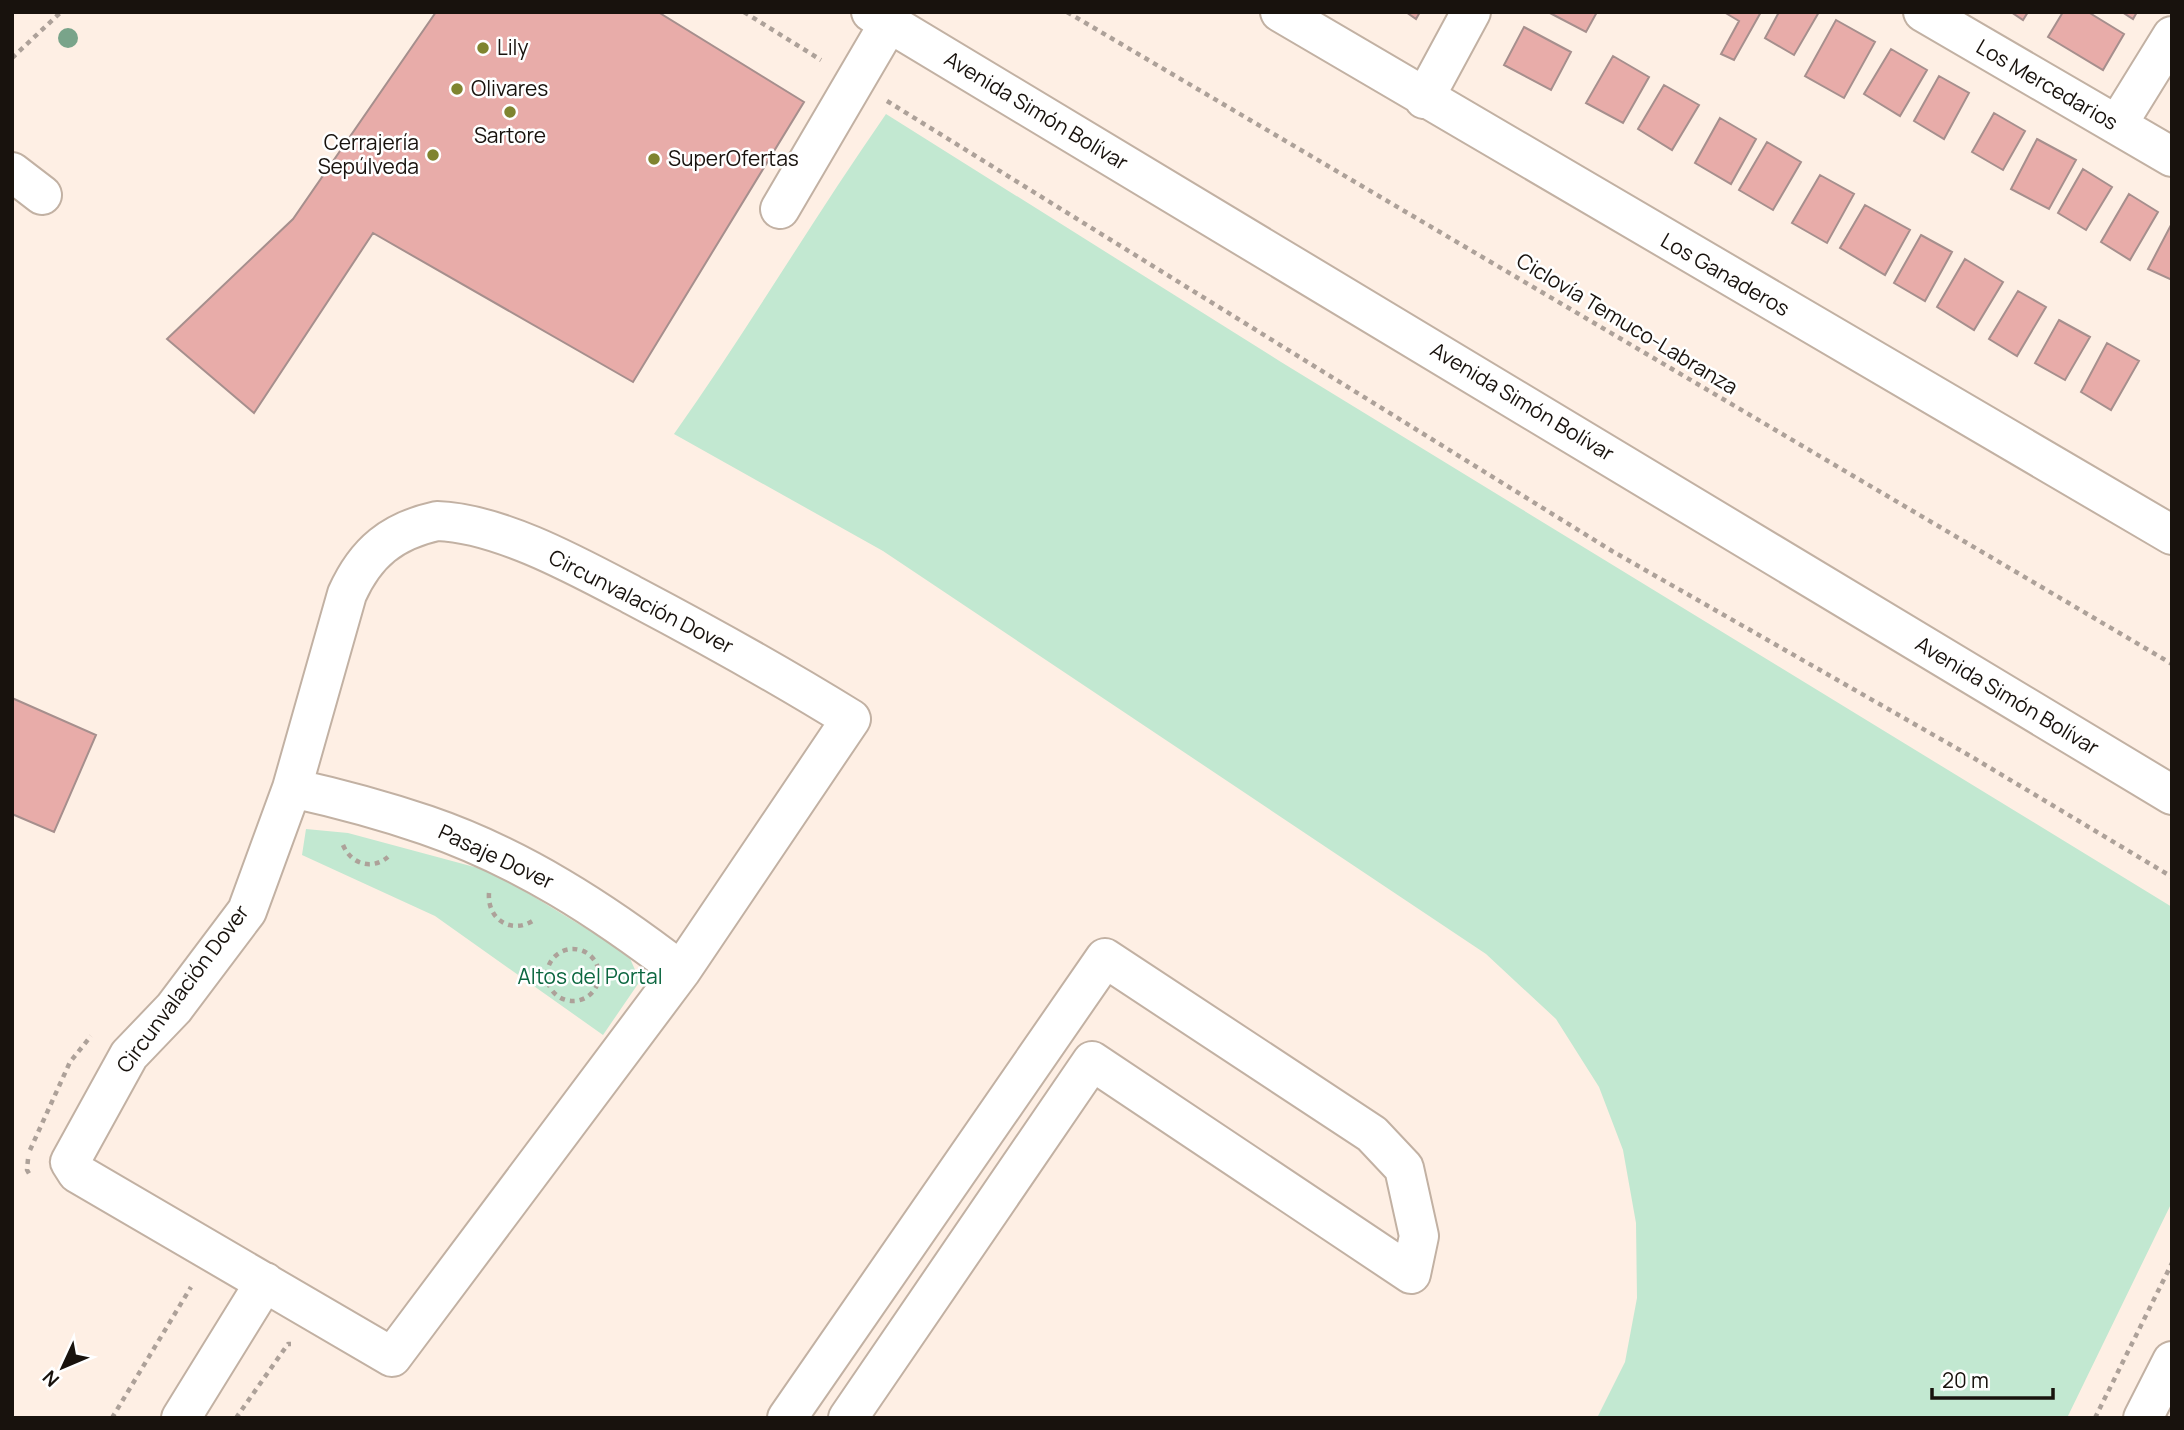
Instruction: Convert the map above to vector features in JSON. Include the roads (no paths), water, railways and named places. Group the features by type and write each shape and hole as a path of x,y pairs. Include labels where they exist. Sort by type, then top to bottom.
{"street":[{"name":"Los Ganaderos","path":"1280,12 1424,99 2169,528"},
{"path":"1424,99 1471,12"},
{"name":"Los Mercedarios","path":"1923,12 2172,157"},
{"path":"780,209 855,81 880,18"},
{"name":"Avenida Simón Bolívar","path":"880,18 2172,796"},
{"path":"2118,125 2172,36"},
{"path":"12,172 42,195"},
{"name":"Circunvalación Dover","path":"437,521 463,522 565,560 751,658 851,719 681,971 392,1357 77,1173 70,1162 129,1055 174,1008 247,911 292,788 347,594 357,572 372,553 390,537 413,526 437,521"},
{"name":"Pasaje Dover","path":"292,788 417,822 494,852 611,919 681,971"},
{"path":"787,1418 1051,1031 1105,958 1372,1134 1405,1168 1419,1236 1411,1274 1051,1031"},
{"path":"864,1412 1092,1061"},
{"path":"181,1418 265,1282"},
{"path":"2143,1418 2172,1361"}],"place":[{"name":"Lily","path":"483,48"},
{"name":"Olivares","path":"457,89"},
{"name":"Sartore","path":"510,112"},
{"name":"Cerrajería Sepúlveda","path":"433,155"},
{"name":"SuperOfertas","path":"654,159"}],"park label":[{"name":"Altos del Portal","path":"590,977"}]}
